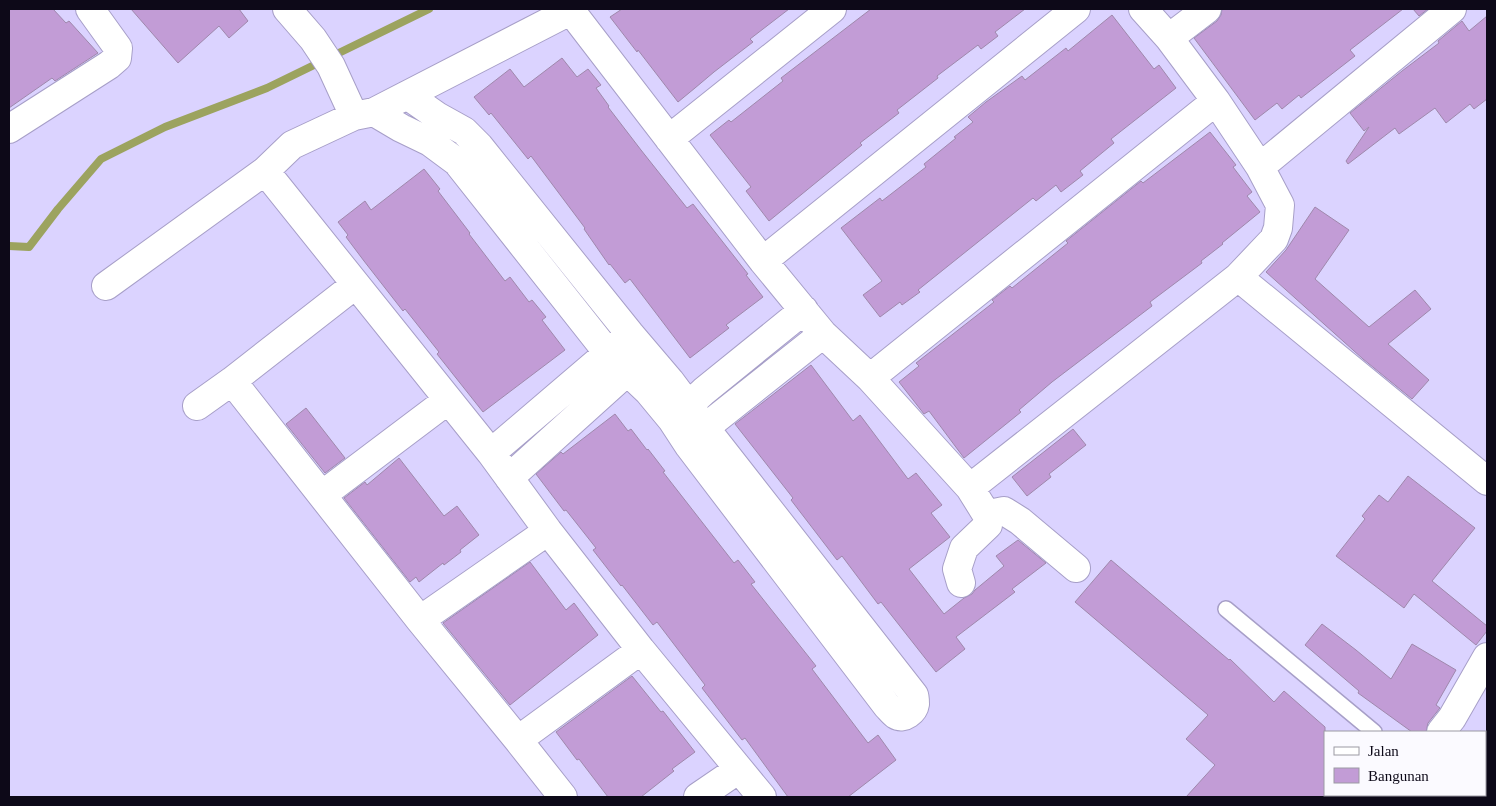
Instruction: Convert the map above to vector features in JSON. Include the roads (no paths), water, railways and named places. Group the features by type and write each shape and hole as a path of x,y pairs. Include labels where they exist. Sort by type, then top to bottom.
{"street":[{"path":"9,129 117,58 118,48 90,9"},
{"path":"287,9 313,39 364,114 402,128 430,142 457,162 618,362 648,391 681,413"},
{"path":"669,139 832,9"},
{"path":"762,261 1076,9"},
{"path":"970,488 1238,277 1274,238 1278,228 1280,204 1260,167 1216,101 1169,38 1143,9"},
{"path":"1169,38 1207,9"},
{"path":"1260,167 1452,9"},
{"path":"106,286 265,171 292,145 407,95 573,10 762,261 824,334 870,378 970,488 988,517 988,525 964,548 957,569 961,584"},
{"path":"407,95 437,116 464,131 479,146 639,343 697,438 887,706 895,715 901,717 913,710 915,703 914,695 697,438"},
{"path":"870,378 1216,101"},
{"path":"265,171 491,453 548,531 641,650 762,797"},
{"path":"1238,277 1487,481"},
{"path":"197,406 355,285"},
{"path":"681,413 704,391 804,310"},
{"path":"697,438 716,419 824,334"},
{"path":"509,478 618,362 639,343"},
{"path":"491,453 618,362"},
{"path":"232,381 420,620 563,797"},
{"path":"322,495 448,400"},
{"path":"988,517 994,513 1004,512 1020,521 1076,568"},
{"path":"420,620 548,531"},
{"path":"518,740 641,650"},
{"path":"1442,731 1452,718 1487,657"},
{"path":"698,797 739,769"}],"lane":[{"path":"1226,609 1373,731"}],"waterway":[{"path":"9,246 29,247 58,209 101,159 165,127 267,88 429,9"}]}
